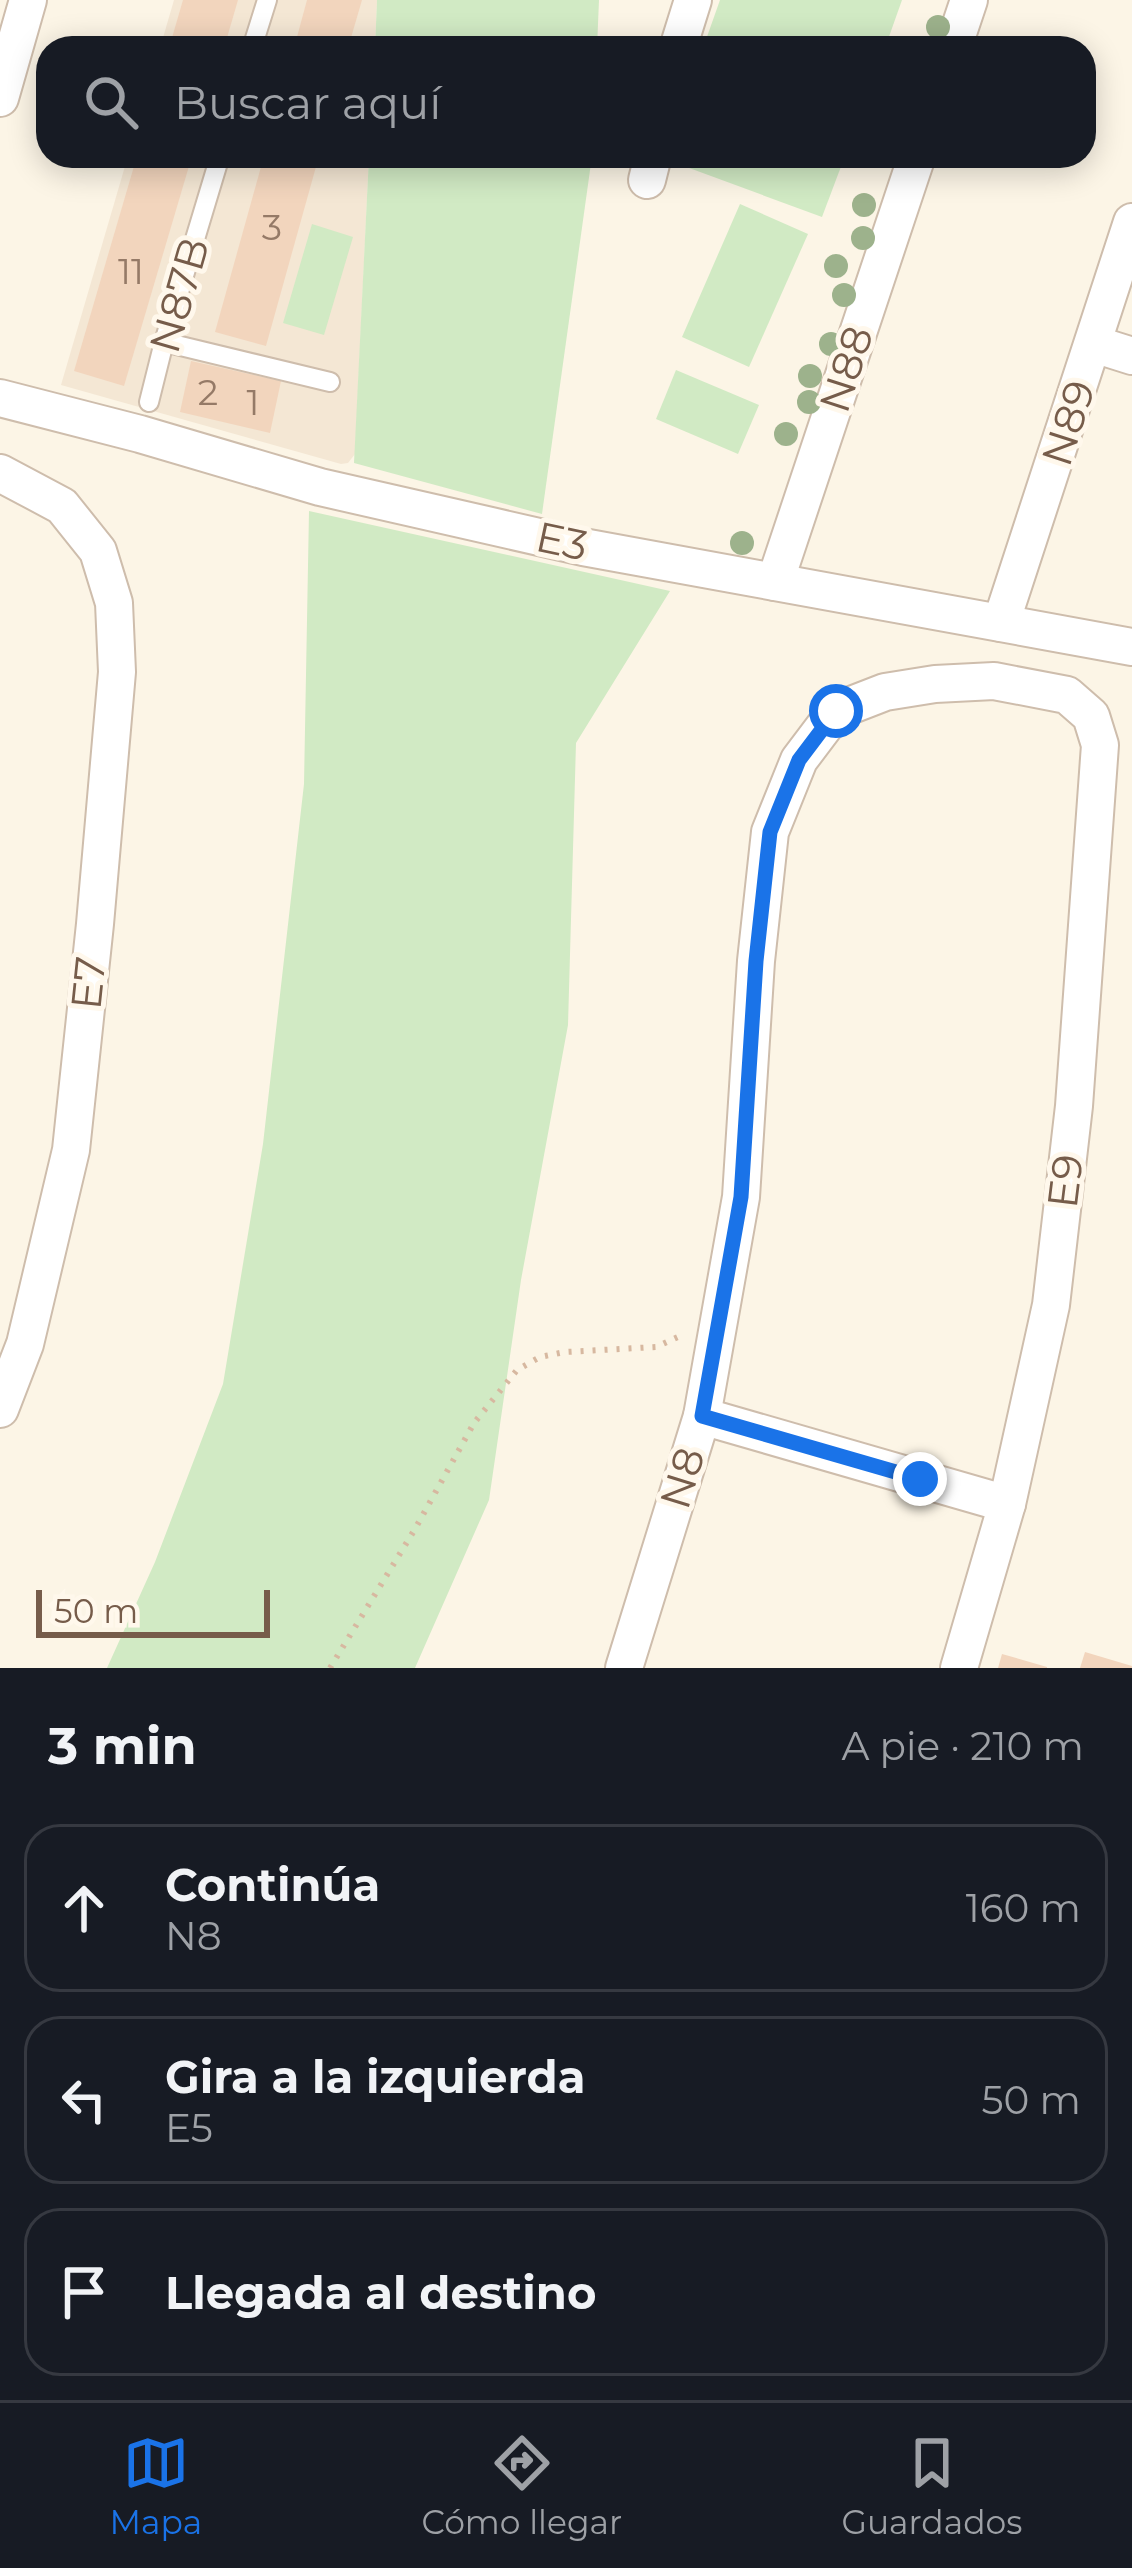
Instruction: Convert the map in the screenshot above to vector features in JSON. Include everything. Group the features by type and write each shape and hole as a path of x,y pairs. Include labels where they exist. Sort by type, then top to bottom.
{"street":[{"path":"0,98 28,0"},
{"path":"682,36 693,0"},
{"path":"957,36 970,0"},
{"name":"N88","path":"775,582 913,168"},
{"name":"N89","path":"1001,623 1132,221"},
{"path":"1094,344 1132,356"},
{"name":"E3","path":"0,398 145,418 320,487 583,547 1132,647"},
{"name":"E7","path":"0,473 62,506 98,550 114,603 117,672 71,1150 25,1343 0,1409"},
{"name":"N8","path":"624,1668 702,1416 741,1197 756,961 770,832 799,760 836,711 885,692 994,681 1067,695"},
{"name":"E9","path":"959,1668 1007,1504 1051,1305 1074,1106 1100,745 1091,716 1067,695"},
{"path":"702,1416 1007,1504"}],"lane":[{"path":"256,36 267,0"},
{"name":"N87B","path":"145,418 216,168"},
{"path":"164,342 330,382"}],"path":[{"path":"330,1668 474,1423 517,1370 540,1357 565,1352 656,1346 719,1317"}],"shaded area":[{"path":"174,0 377,0 376,36 164,36"},
{"path":"124,168 368,168 355,454 348,463 61,385"}],"green space":[{"path":"377,0 599,0 598,36 376,36"},
{"path":"720,0 902,0 889,36 707,36"},
{"path":"368,168 590,168 542,514 354,463"},
{"path":"689,168 840,168 822,217"},
{"path":"740,204 808,234 749,367 682,337"},
{"path":"312,224 353,237 324,335 283,323"},
{"path":"676,370 759,405 738,454 656,419"},
{"path":"309,511 670,591 576,743 568,1025 521,1280 489,1500 415,1668 107,1668 155,1562 223,1384 263,1144 304,784"}],"building":[{"path":"183,0 238,0 228,36 172,36"},
{"path":"307,0 362,0 352,36 297,36"},
{"path":"133,168 188,168 124,386 74,371"},
{"path":"261,168 316,168 266,346 215,332"},
{"path":"191,361 281,381 270,433 180,412"},
{"path":"1085,1652 1132,1666 1132,1668 1080,1668"},
{"path":"1002,1654 1047,1667 1047,1668 998,1668"}],"route":[{"path":"836,711 799,760 770,832 756,961 741,1197 702,1416 920,1479"}]}
